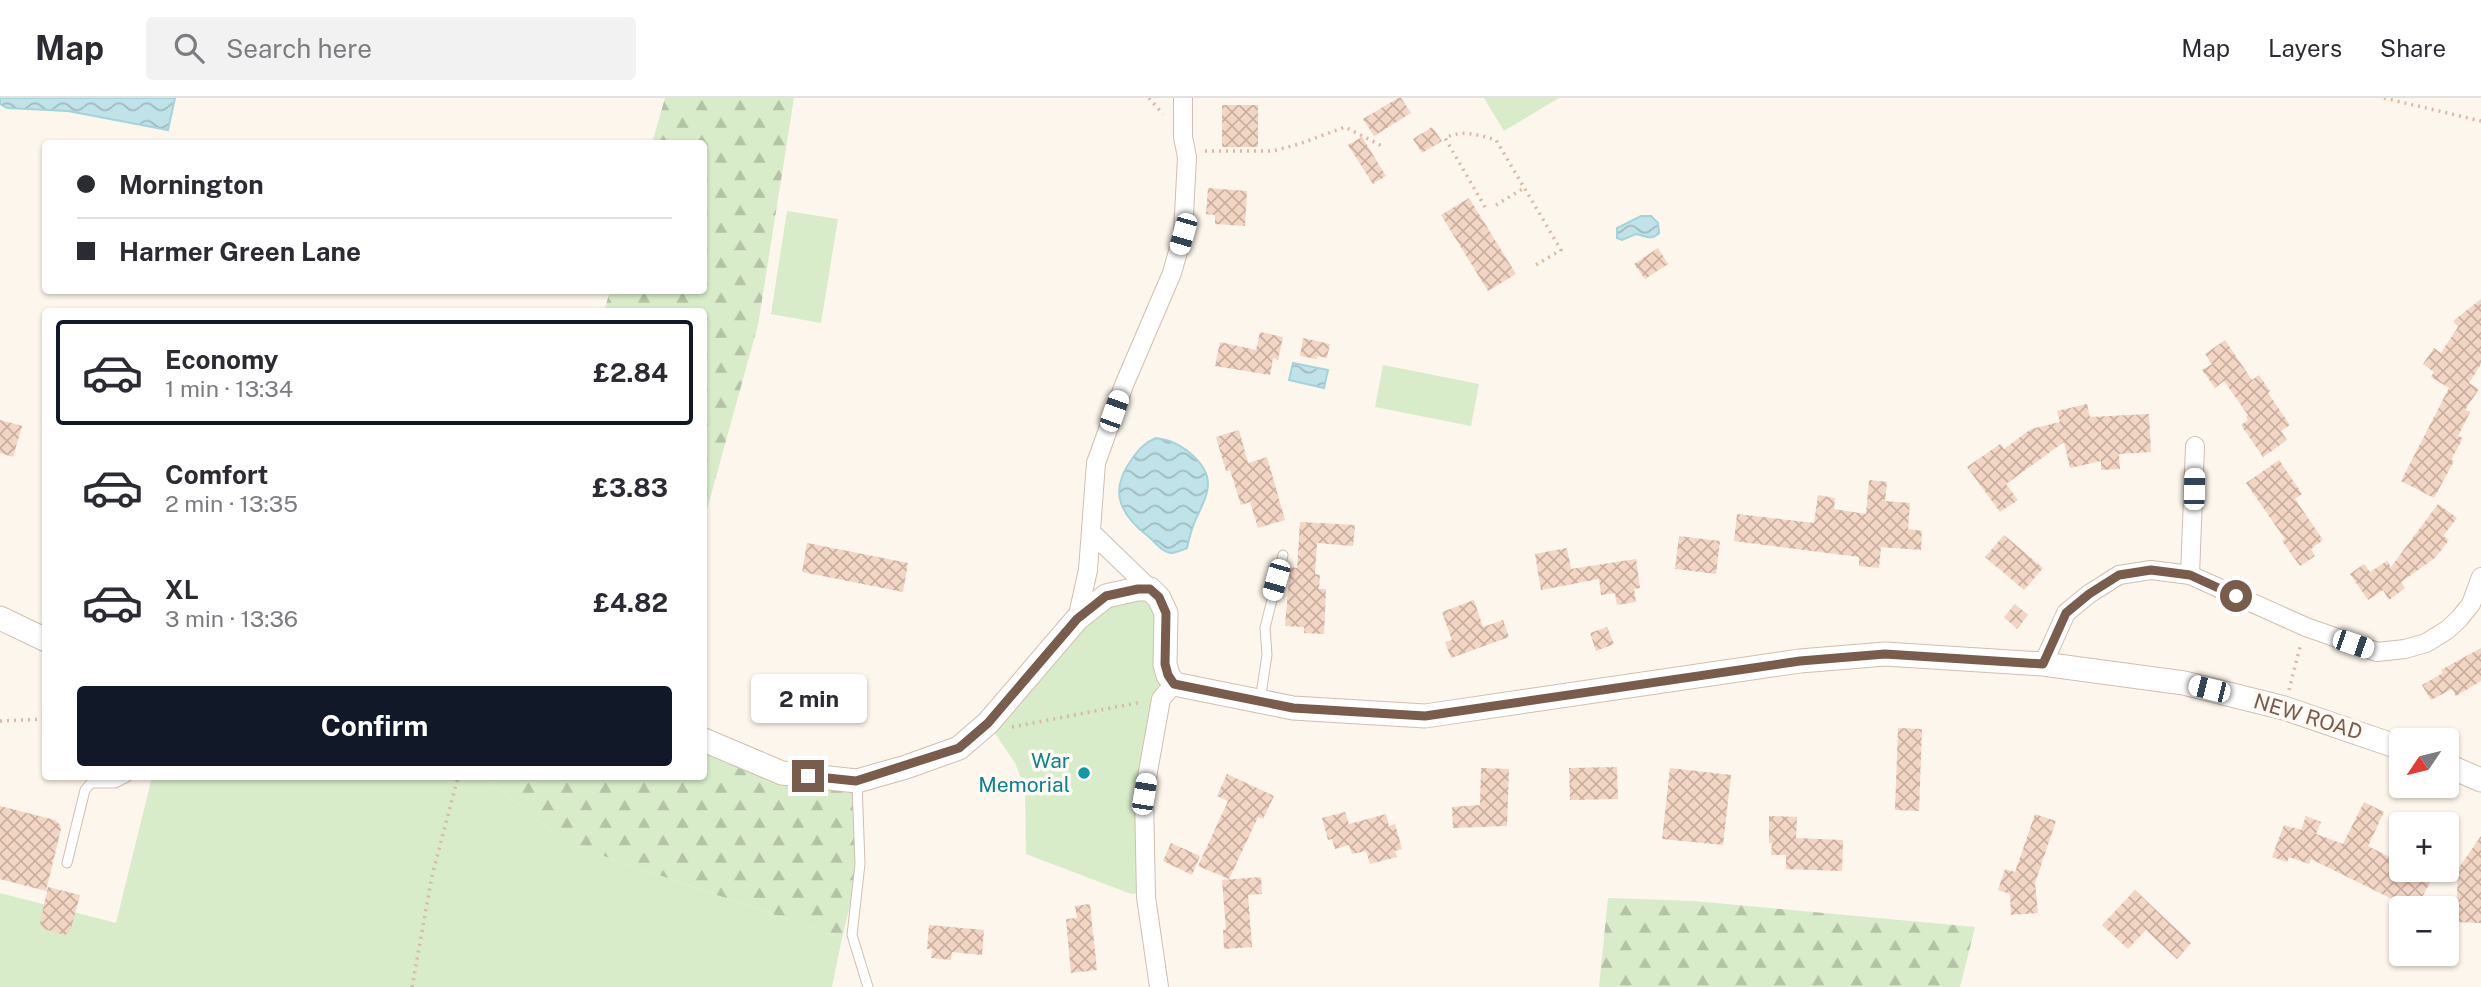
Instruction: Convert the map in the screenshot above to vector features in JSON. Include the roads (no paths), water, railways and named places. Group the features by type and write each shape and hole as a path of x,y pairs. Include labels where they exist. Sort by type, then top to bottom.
{"street":[{"path":"1077,619 1088,570 1096,463 1124,385 1172,273 1183,234 1186,151 1183,98"},
{"path":"2190,575 2196,446"},
{"path":"1091,532 1159,597 1166,613 1165,664 1168,691 1144,794 1146,893 1159,987"},
{"path":"2043,664 2066,613 2119,575 2151,570 2190,575 2305,627 2377,652 2405,649 2426,643 2459,619 2471,604 2481,577"},
{"path":"707,741 782,773 856,781 959,748 988,723 1077,619 1106,596 1150,589"},
{"path":"0,618 42,638"},
{"name":"NEW ROAD","path":"1168,691 1293,708 1425,716 1812,660 1885,654 2043,664 2184,683 2284,708 2389,744"},
{"path":"2459,771 2481,780"}],"lane":[{"path":"1260,703 1267,655 1265,628 1283,555"},
{"path":"67,863 85,790 91,783 115,783 121,780"},
{"path":"856,781 860,864 852,935 867,987"}],"water":[{"path":"0,98 175,98 168,130 68,111 7,108 0,104"},
{"path":"1641,216 1651,216 1658,223 1659,233 1651,237 1636,234 1622,240 1617,238 1617,228"},
{"path":"1293,363 1328,370 1324,388 1289,380"},
{"path":"1156,438 1186,450 1199,462 1207,478 1207,494 1192,528 1187,548 1173,553 1162,549 1131,520 1121,502 1119,492 1120,482 1132,459 1148,442"}],"place":[{"name":"War Memorial","path":"1084,773"}]}
